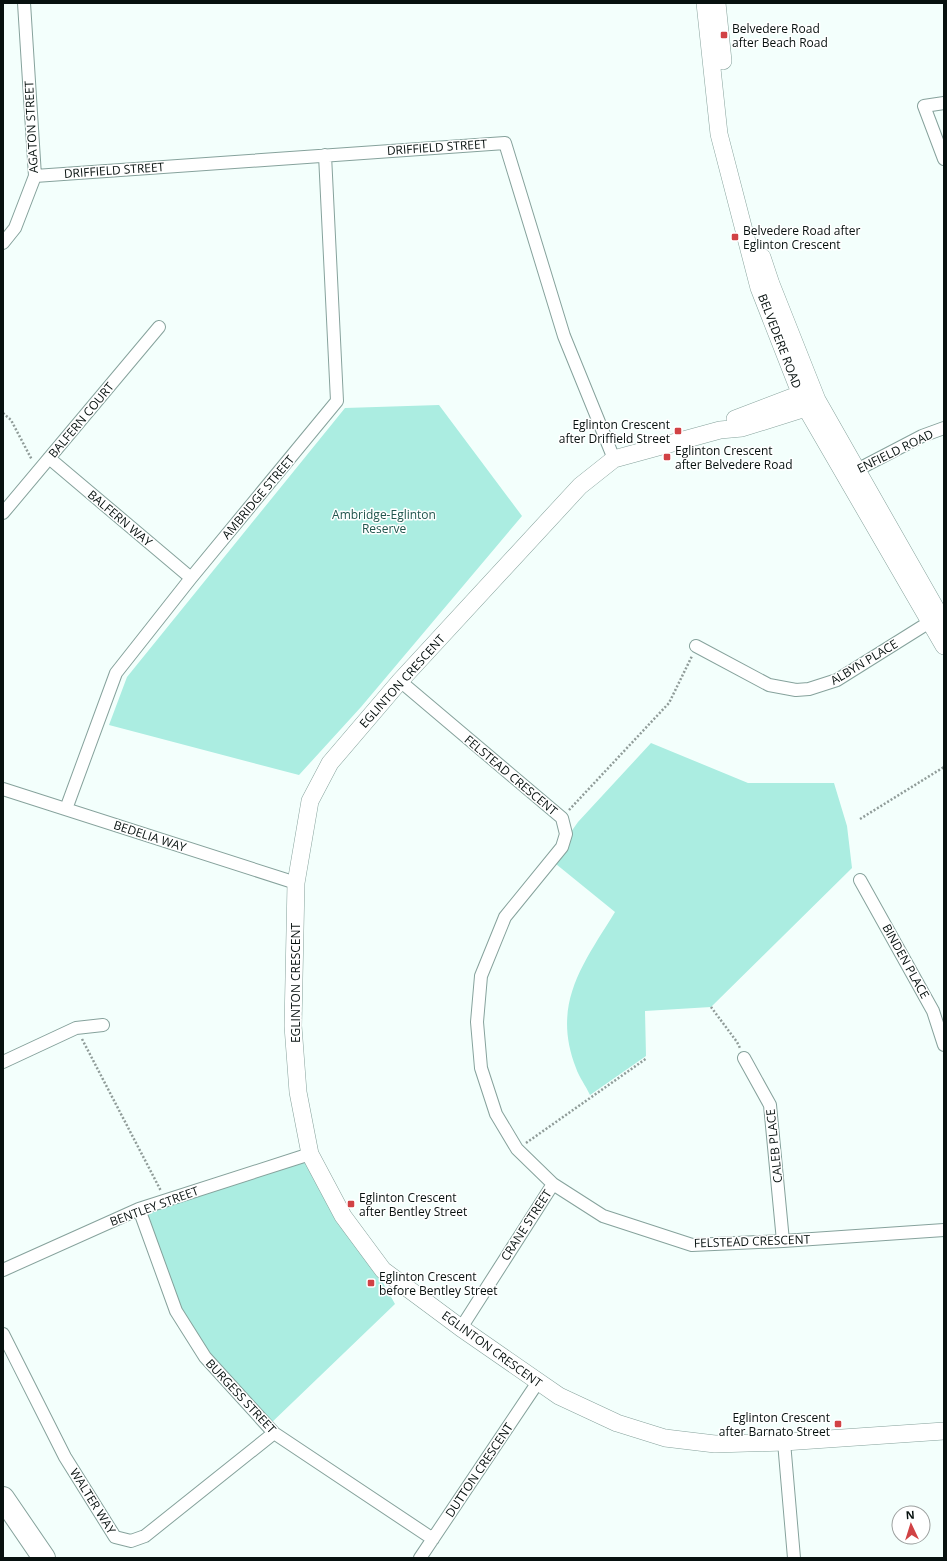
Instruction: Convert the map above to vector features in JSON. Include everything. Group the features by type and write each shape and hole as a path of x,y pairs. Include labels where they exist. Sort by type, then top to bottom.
{"highway":[{"path":"3,1498 44,1558"}],"street":[{"name":"AGATON STREET","path":"3,243 15,228 35,176 24,3"},
{"name":"BELVEDERE ROAD","path":"705,3 719,134 760,288 809,398 851,473 938,620 944,646"},
{"name":"BELVEDERE ROAD","path":"717,3 729,131 746,208 809,398"},
{"path":"944,103 924,106 944,159"},
{"name":"DRIFFIELD STREET","path":"35,176 505,143 564,336 614,460"},
{"name":"AMBRIDGE STREET","path":"66,809 116,673 191,578 337,401 325,155"},
{"name":"BALFERN COURT","path":"3,513 159,327"},
{"name":"EGLINTON CRESCENT","path":"809,398 742,428 720,430 614,460 580,486 400,681 330,763 310,801 296,883 293,1026 298,1092 310,1154 343,1216 383,1270 461,1328 558,1396 617,1423 665,1438 715,1444 784,1442 944,1431"},
{"name":"ENFIELD ROAD","path":"851,473 922,436 944,428"},
{"name":"BALFERN WAY","path":"49,458 191,578"},
{"name":"ALBYN PLACE","path":"696,646 769,685 796,690 809,689 837,680 938,620"},
{"name":"FELSTEAD CRESCENT","path":"400,681 562,818 566,834 562,847 505,917 482,976 478,1022 481,1068 496,1114 517,1149 553,1184 603,1216 692,1245 783,1241 944,1230"},
{"name":"BEDELIA WAY","path":"3,789 296,883"},
{"name":"BINDEN PLACE","path":"860,880 933,1011 944,1045"},
{"path":"3,1062 76,1028 103,1025"},
{"name":"CALEB PLACE","path":"744,1058 770,1105 783,1241"},
{"name":"BENTLEY STREET","path":"3,1270 138,1209 310,1154"},
{"name":"CRANE STREET","path":"461,1328 553,1184"},
{"name":"BURGESS STREET","path":"138,1209 176,1311 205,1357 274,1433 433,1539"},
{"name":"WALTER WAY","path":"3,1334 65,1458 115,1537 131,1540 145,1536 274,1433"},
{"name":"DUTTON CRESCENT","path":"420,1558 538,1382"},
{"path":"784,1442 794,1558"}],"path":[{"path":"3,413 11,420 38,471"},
{"path":"562,818 669,703 696,646"},
{"path":"860,819 944,767"},
{"path":"711,1007 737,1042 744,1058"},
{"path":"76,1028 166,1200"},
{"path":"517,1149 647,1058"}],"green space":[{"name":"Ambridge-Eglinton Reserve","path":"439,405 522,516 361,707 299,775 109,725 127,677 345,408"},
{"path":"651,743 748,783 834,783 847,826 852,868 711,1007 645,1011 646,1056 590,1095 577,1071 569,1045 567,1024 569,1004 574,986 582,967 615,912 551,860 578,822"},
{"path":"310,1154 395,1304 268,1426 205,1357 173,1305 139,1209"}],"place":[{"name":"Belvedere Road after Beach Road","path":"724,35"},
{"name":"Belvedere Road after Eglinton Crescent","path":"735,237"},
{"name":"Eglinton Crescent after Driffield Street","path":"678,431"},
{"name":"Eglinton Crescent after Belvedere Road","path":"667,457"},
{"name":"Eglinton Crescent after Bentley Street","path":"351,1204"},
{"name":"Eglinton Crescent before Bentley Street","path":"371,1283"},
{"name":"Eglinton Crescent after Barnato Street","path":"838,1424"}]}
